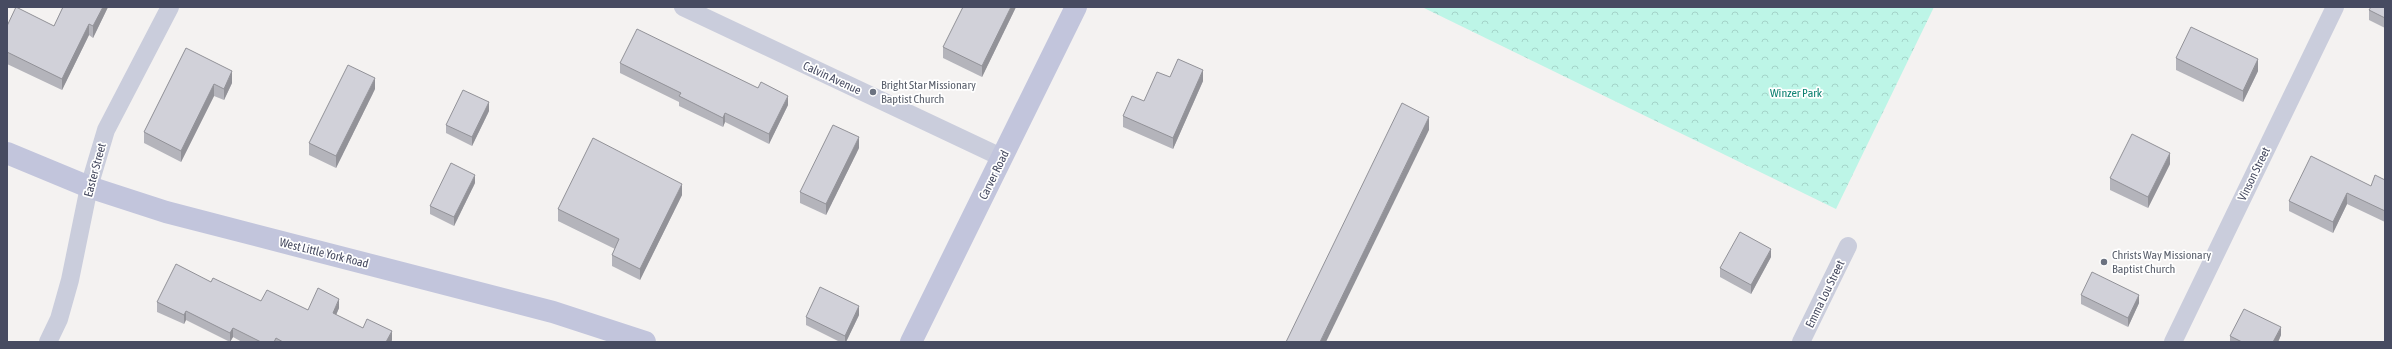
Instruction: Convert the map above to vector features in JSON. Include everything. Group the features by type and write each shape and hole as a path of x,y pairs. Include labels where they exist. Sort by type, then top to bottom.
{"street":[{"name":"Easter Street","path":"48,342 59,319 70,280 89,187 106,130 170,7"},
{"name":"Calvin Avenue","path":"683,7 1003,158"},
{"name":"Carver Road","path":"911,342 1003,158 1076,7"},
{"name":"Vinson Street","path":"2173,342 2335,7"},
{"name":"West Little York Road","path":"7,152 89,187 166,212 553,312 645,342"},
{"name":"Emma Lou Street","path":"1801,342 1848,246"}],"green space":[{"name":"Winzer Park","path":"1422,7 1934,7 1836,209"}],"building":[{"path":"16,7 54,26 63,7 103,7 93,26 89,24 62,79 7,52 7,26"},
{"path":"963,7 1011,7 982,66 943,47"},
{"path":"2371,7 2385,7 2385,18 2369,10"},
{"path":"2191,27 2258,59 2243,91 2176,58"},
{"path":"637,29 758,88 761,82 788,96 769,134 725,113 723,118 679,96 681,93 620,63"},
{"path":"186,48 232,71 224,89 214,84 181,151 144,132"},
{"path":"1178,59 1203,70 1173,138 1123,116 1132,96 1144,101 1157,72 1170,77"},
{"path":"348,65 375,78 336,156 309,143"},
{"path":"463,90 489,102 472,137 446,125"},
{"path":"1402,103 1429,117 1320,342 1286,342"},
{"path":"833,125 859,137 826,204 800,192"},
{"path":"2132,134 2170,153 2148,197 2110,178"},
{"path":"593,138 682,184 640,269 612,255 619,239 558,209"},
{"path":"2311,156 2371,186 2375,175 2385,180 2385,211 2347,193 2333,222 2289,201"},
{"path":"451,163 475,175 454,217 430,206"},
{"path":"1740,232 1771,249 1751,285 1720,268"},
{"path":"176,264 211,282 213,278 261,301 267,290 308,310 318,288 339,299 333,313 363,328 367,319 392,331 386,342 283,342 276,338 274,342 261,342 233,328 230,333 186,311 184,315 157,302"},
{"path":"2092,272 2139,295 2128,318 2081,295"},
{"path":"820,287 859,306 845,336 806,317"},
{"path":"2244,309 2281,327 2273,342 2242,342 2230,336"}],"place":[{"name":"Bright Star Missionary Baptist Church","path":"873,92"},
{"name":"Christs Way Missionary Baptist Church","path":"2104,262"}]}
